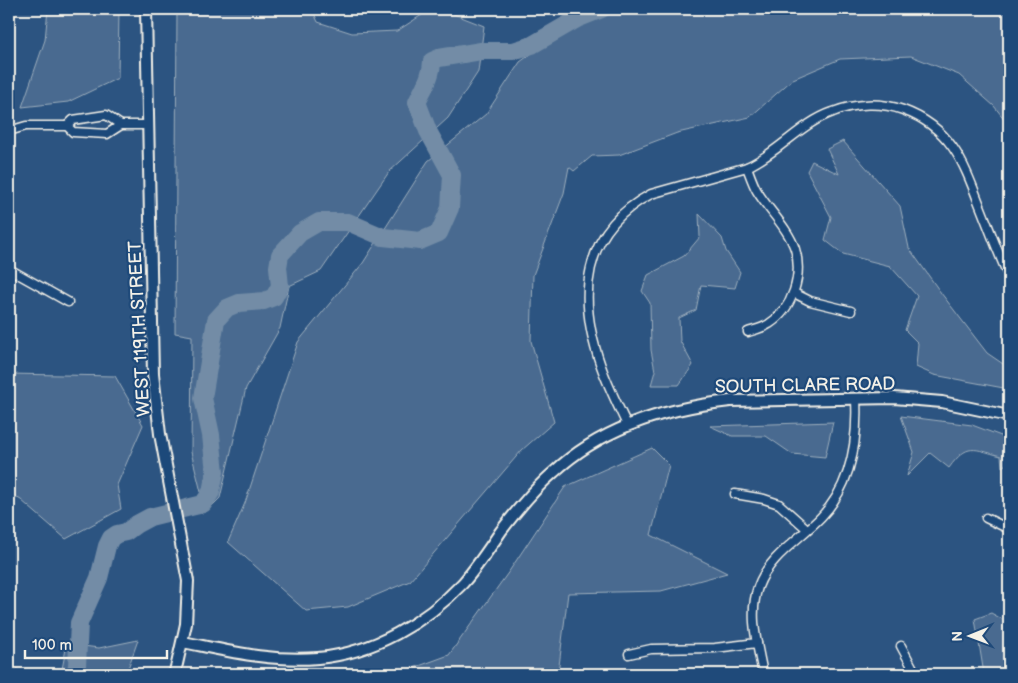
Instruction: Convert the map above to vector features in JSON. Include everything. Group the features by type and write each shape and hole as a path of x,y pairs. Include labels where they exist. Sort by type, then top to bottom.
{"street":[{"name":"WEST 119TH STREET","path":"146,9 153,374 160,434 188,581 188,606 183,642 174,674"},
{"path":"627,425 600,366 590,316 588,280 592,261 610,226 621,214 651,194 747,167 769,156 816,120 832,112 849,107 883,105 909,112 927,121 940,132 952,145 964,164 1009,277"},
{"path":"67,126 73,120 106,115 121,125"},
{"path":"9,131 26,126 67,126 73,132 107,134 121,125 148,125"},
{"path":"747,167 757,191 787,234 794,249 797,262 797,279 794,293 779,315 769,324 748,332"},
{"path":"9,269 68,302"},
{"path":"794,293 810,301 851,311"},
{"name":"SOUTH CLARE ROAD","path":"183,642 254,656 295,659 320,658 360,649 398,633 433,610 464,582 517,511 554,472 580,451 627,425 690,406 752,400 894,398 942,402 1009,416"},
{"path":"763,674 753,619 758,588 766,570 779,554 821,517 842,488 850,464 857,414 856,399"},
{"path":"736,494 764,498 779,504 807,529"},
{"path":"986,518 1009,530"},
{"path":"629,654 651,649 715,648 757,642"},
{"path":"901,646 916,674"}],"shaded area":[{"path":"48,9 119,9 118,78 68,102 22,107 45,40"},
{"path":"177,9 312,9 318,22 352,33 397,31 431,9 441,9 484,26 478,72 448,118 389,172 321,271 289,286 280,328 246,388 220,498 206,512 191,452 192,336 175,333"},
{"path":"593,9 1009,9 1009,125 994,106 959,75 911,56 840,59 793,79 750,117 677,133 619,155 592,156 574,171 569,167 564,193 533,275 531,341 554,422 522,450 410,581 348,607 306,611 228,542 245,503 298,342 363,263 428,161 486,114 520,62"},
{"path":"843,141 900,206 909,248 941,293 987,353 1009,368 1009,389 934,375 916,367 918,343 905,330 917,296 890,266 843,254 825,240 831,217 807,171 812,161 839,174 827,149"},
{"path":"699,214 722,238 726,251 740,272 735,288 701,285 696,310 679,318 680,341 693,365 679,385 651,385 655,371 651,350 650,303 642,291 648,275 684,256 700,237"},
{"path":"9,374 115,376 143,425 117,485 121,509 66,539 21,500 9,493"},
{"path":"901,416 972,425 1009,439 1009,462 1002,467 1001,456 972,450 961,454 949,468 930,453 907,476 914,452"},
{"path":"833,422 825,457 792,454 766,436 732,436 710,426"},
{"path":"652,448 669,465 651,535 727,573 661,591 568,593 558,674 397,674 449,655 510,570 565,487"},
{"path":"991,613 1009,623 1009,674 984,674 975,619"},
{"path":"138,640 126,674 61,674 67,644 99,648"},
{"path":"9,660 22,674 9,674"}],"waterway":[{"path":"75,674 79,623 99,578 107,546 111,538 126,532 150,517 203,504 211,492 215,472 211,435 203,398 216,320 227,308 239,303 264,301 274,297 280,286 278,267 280,255 300,233 319,222 348,222 383,237 420,241 439,233 450,208 452,175 428,131 417,102 429,77 432,61 439,58 481,51 513,51 532,45 577,19 602,9"}]}
